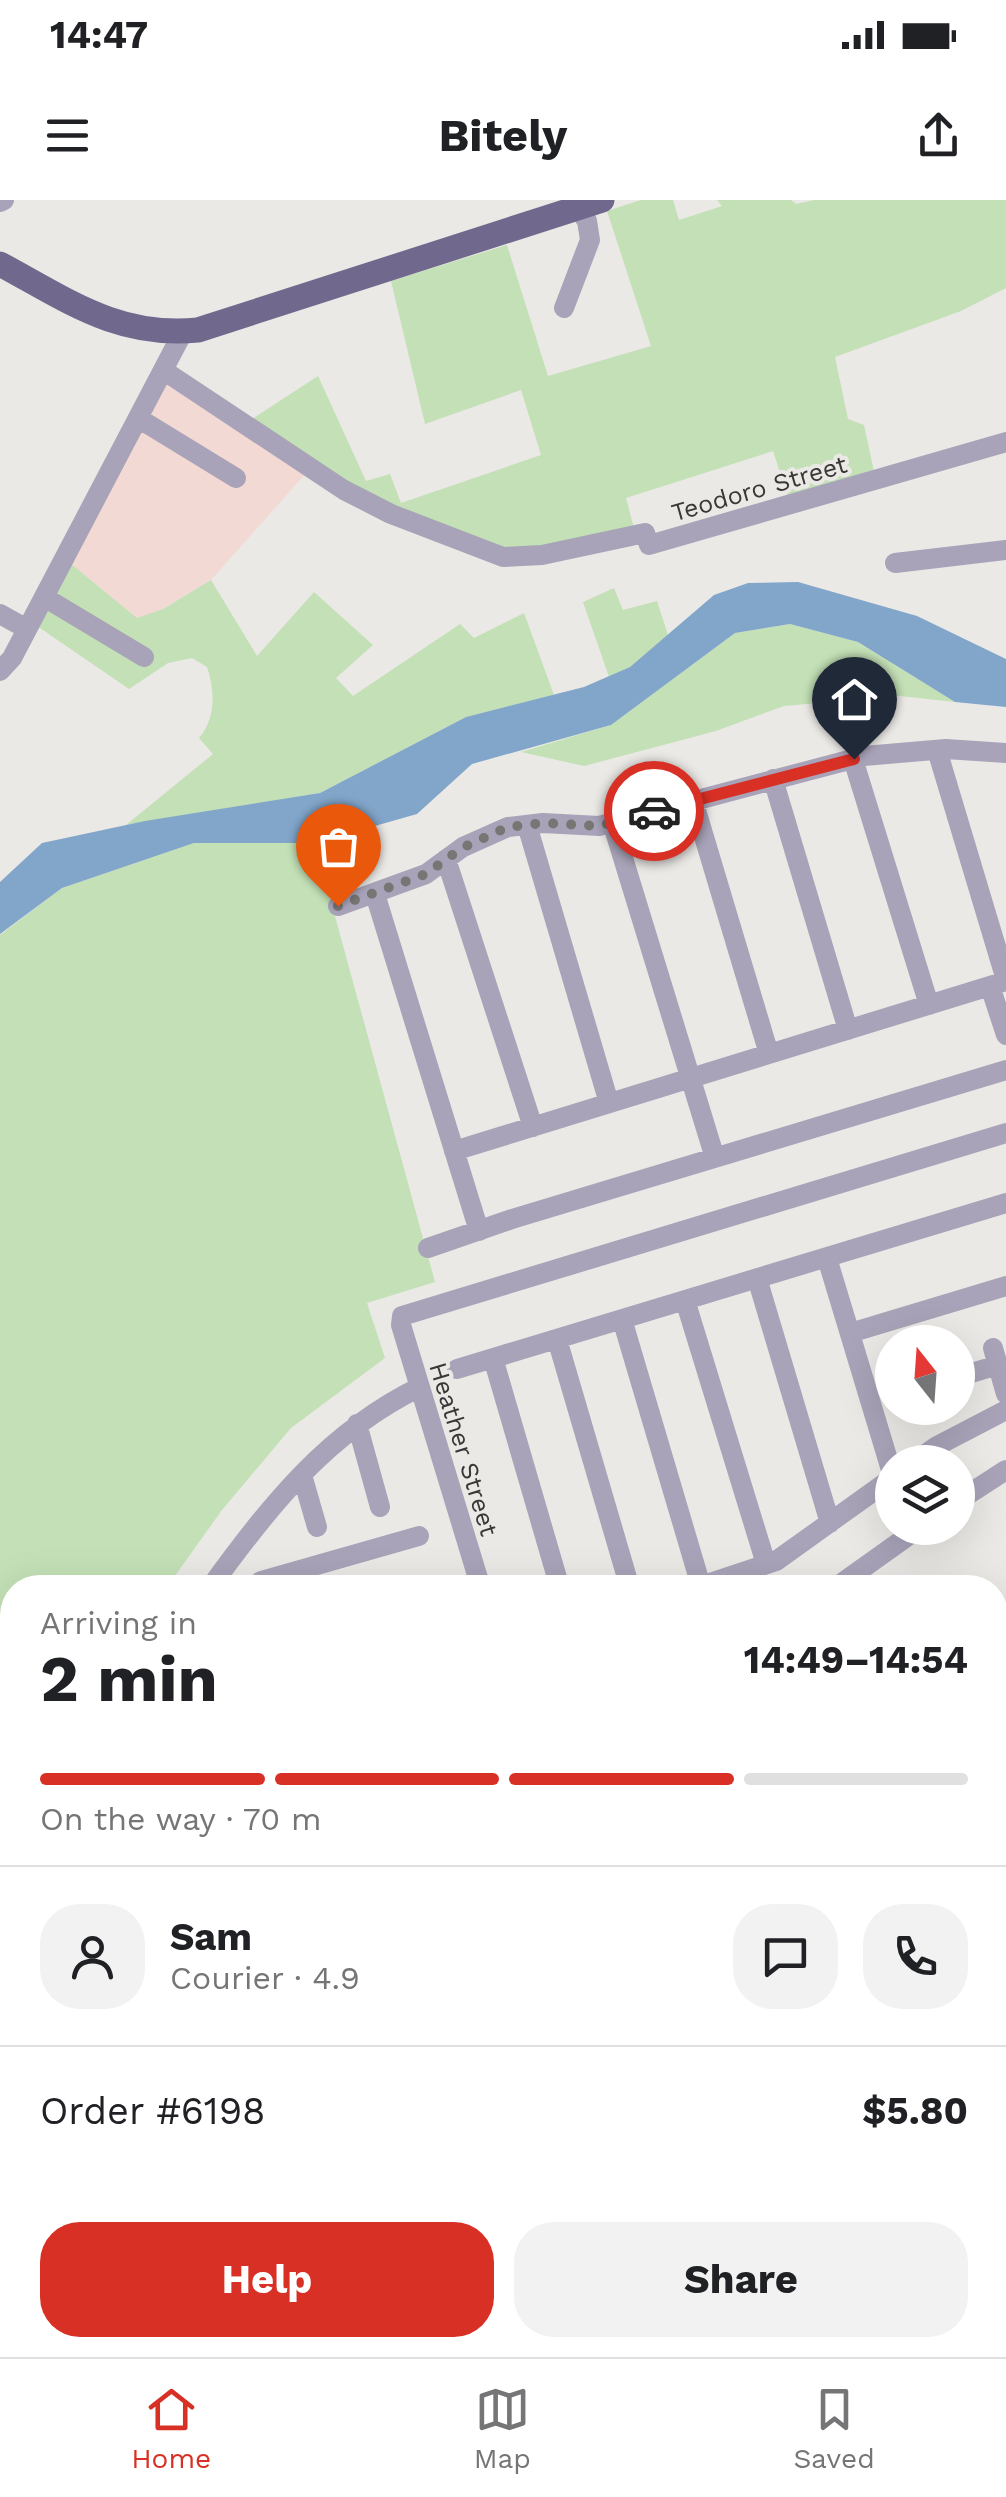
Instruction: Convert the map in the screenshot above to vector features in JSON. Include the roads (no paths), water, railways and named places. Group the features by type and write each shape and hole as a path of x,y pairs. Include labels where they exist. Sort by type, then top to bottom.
{"main road":[{"path":"0,264 106,321 163,334 286,304 590,204"}],"street":[{"path":"564,308 590,240 590,204"},
{"path":"0,672 12,658 182,332"},
{"name":"Teodoro Street","path":"163,370 344,490 391,514 502,557 542,555 645,532 649,545 1006,442"},
{"path":"138,418 236,478"},
{"path":"895,563 1006,550"},
{"path":"44,597 144,657"},
{"path":"0,614 27,629"},
{"path":"937,750 1001,982 1006,1034"},
{"path":"338,906 426,874 462,848 508,827 599,826 854,759 937,750 1006,753"},
{"path":"854,759 929,1005"},
{"path":"773,779 848,1030"},
{"path":"693,800 769,1054"},
{"path":"612,822 715,1158"},
{"path":"527,825 609,1103"},
{"path":"446,859 533,1126"},
{"path":"375,894 478,1231"},
{"path":"454,1151 1001,982"},
{"path":"428,1248 1006,1070"},
{"name":"Heather Street","path":"476,1575 400,1325 402,1316 1006,1133"},
{"path":"457,1369 1006,1203"},
{"path":"827,1258 883,1445"},
{"path":"757,1278 830,1522"},
{"path":"850,1333 1006,1286"},
{"path":"686,1300 766,1564"},
{"path":"622,1319 695,1575"},
{"path":"556,1339 626,1575"},
{"path":"975,1367 995,1356 1006,1394"},
{"path":"493,1358 556,1575"},
{"path":"219,1575 302,1474 357,1424 385,1404 420,1387"},
{"path":"871,1402 875,1401"},
{"path":"939,1445 1006,1410"},
{"path":"357,1424 380,1507"},
{"path":"975,1490 1006,1470"},
{"path":"302,1474 317,1527"},
{"path":"732,1575 776,1561 875,1488"},
{"path":"292,1575 419,1536"},
{"path":"243,1542 259,1575"},
{"path":"853,1575 895,1545"}],"water":[{"path":"798,582 917,616 1006,659 1006,707 955,702 858,642 790,624 735,633 611,725 472,764 417,814 315,843 194,843 62,888 0,934 0,882 42,843 145,821 320,793 466,717 584,687 630,667 714,595 748,583"}]}
